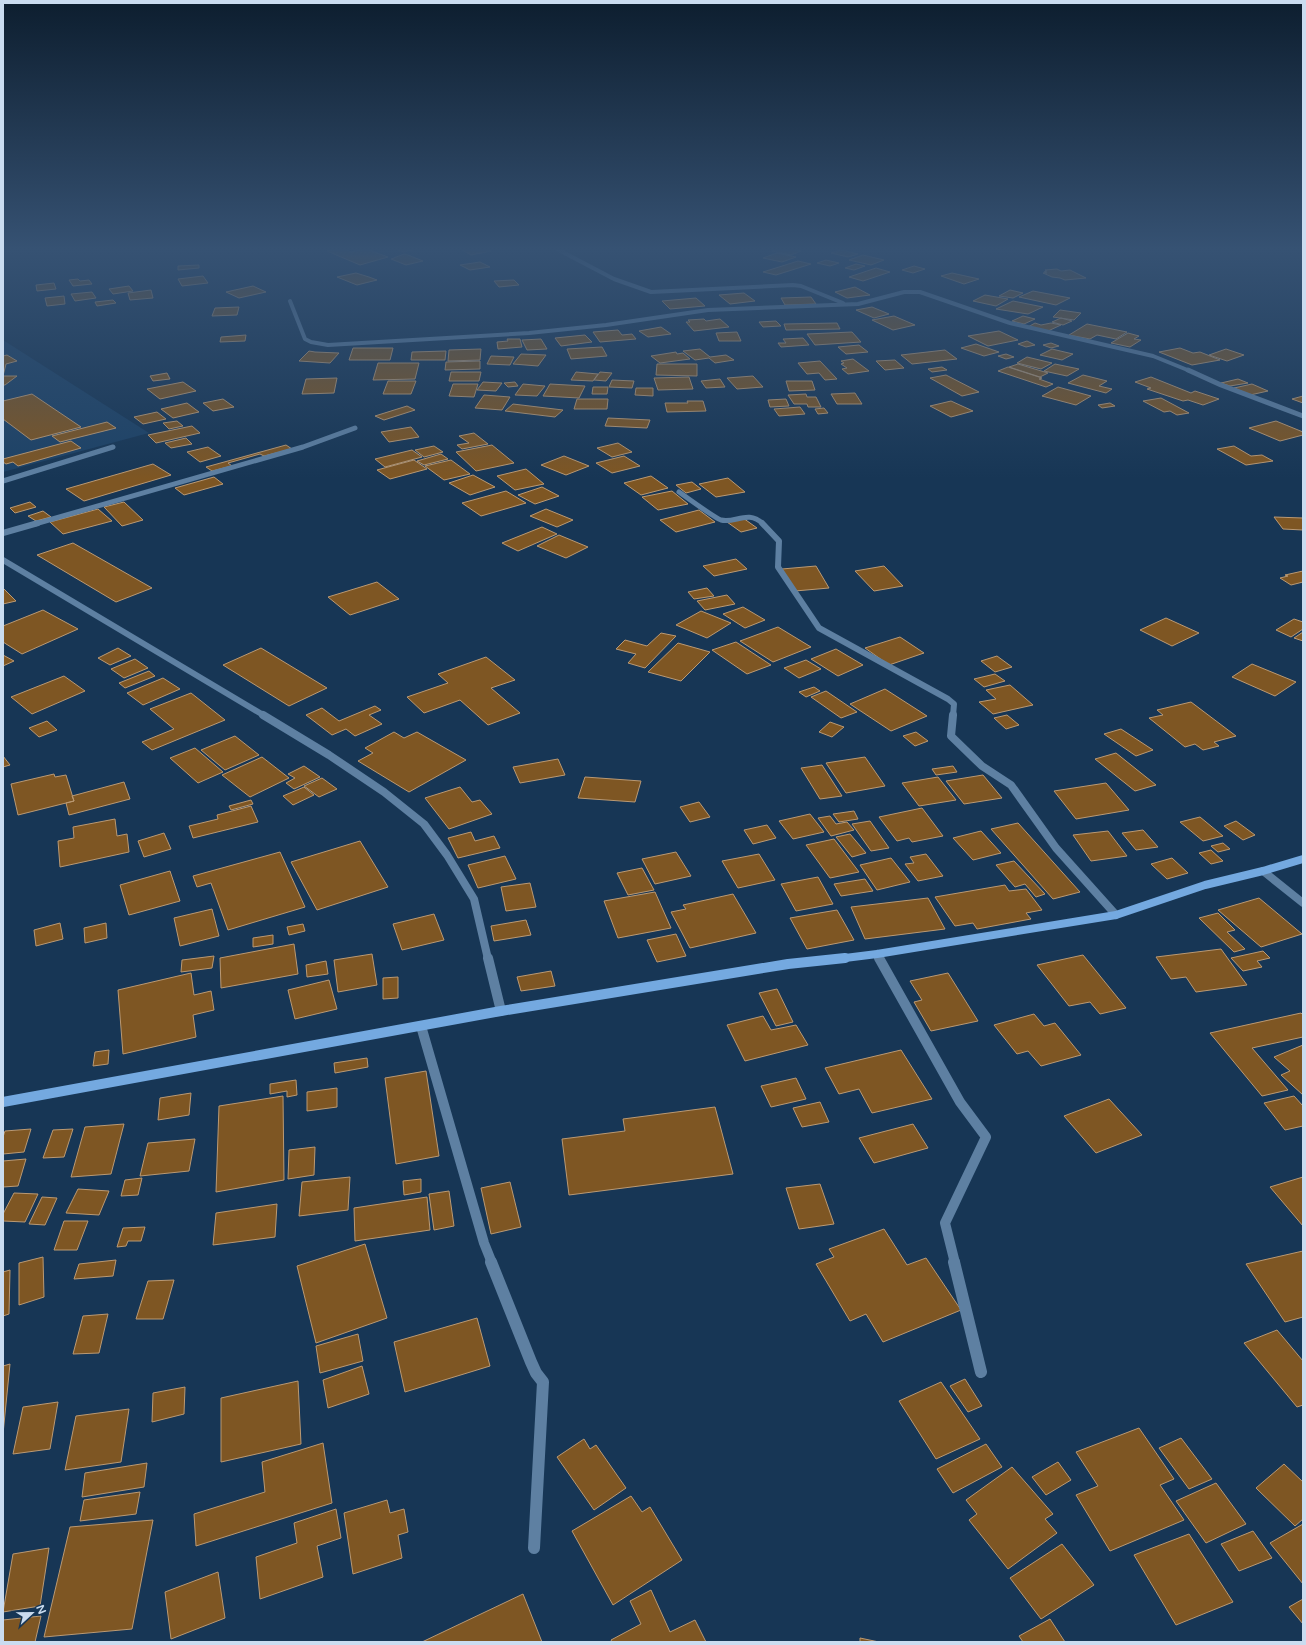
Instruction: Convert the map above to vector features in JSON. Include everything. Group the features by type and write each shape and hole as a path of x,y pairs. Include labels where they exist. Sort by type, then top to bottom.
{"main road":[{"path":"3,1102 501,1011 788,964 877,954 1116,915 1205,885 1263,871 1303,859"}],"street":[{"path":"300,325 306,339 311,342 328,345 529,333 608,325"},
{"path":"1018,325 1153,356 1175,364 1221,385 1303,416"},
{"path":"3,533 303,447 355,428"},
{"path":"3,481 113,447"},
{"path":"679,492 721,520 751,517 758,519 779,541 778,567 819,628 948,699 954,704 951,736 982,766 1011,785 1056,848 1116,915"},
{"path":"3,560 329,755 384,792 424,824 447,855 474,899 501,1011"},
{"path":"1263,871 1303,903"},
{"path":"877,954 960,1102 986,1137 945,1222 981,1372"},
{"path":"421,1026 484,1243 533,1368 543,1382 534,1548"}],"shaded area":[{"path":"3,340 149,433 3,472"}],"building":[{"path":"688,325 726,325 729,327 694,331"},
{"path":"761,325 781,326 763,327"},
{"path":"784,325 838,325 840,329 786,330"},
{"path":"882,325 915,325 893,330"},
{"path":"1032,325 1061,325 1048,331 1028,327"},
{"path":"1086,325 1127,332 1116,339 1097,335 1090,339 1069,335"},
{"path":"661,327 671,334 648,337 639,331"},
{"path":"618,330 622,335 632,334 636,339 600,342 593,332"},
{"path":"999,331 1018,340 988,346 968,336"},
{"path":"737,332 741,341 719,341 716,333"},
{"path":"852,332 861,342 815,345 807,334"},
{"path":"1128,333 1139,336 1134,339 1141,340 1130,347 1111,343"},
{"path":"246,335 245,341 220,342 221,337"},
{"path":"585,335 592,342 561,346 555,338"},
{"path":"803,338 809,345 781,347 778,343 786,343 783,339"},
{"path":"507,339 520,339 522,347 498,349 497,342 508,341"},
{"path":"541,339 547,349 527,350 522,340"},
{"path":"1027,341 1035,345 1026,347 1018,344"},
{"path":"1051,343 1059,346 1051,348 1043,345"},
{"path":"976,344 999,352 984,356 961,348"},
{"path":"859,345 868,352 846,354 838,347"},
{"path":"602,347 607,356 571,359 567,349"},
{"path":"353,348 393,348 390,360 349,360"},
{"path":"1180,348 1193,353 1200,352 1220,360 1192,365 1159,352"},
{"path":"481,349 480,360 448,361 449,350"},
{"path":"700,349 710,357 726,355 734,360 715,363 709,358 695,360 683,351"},
{"path":"1052,349 1073,354 1062,360 1040,355"},
{"path":"1226,349 1244,355 1227,361 1209,355"},
{"path":"945,350 957,359 912,364 901,355"},
{"path":"309,351 339,353 330,363 299,361"},
{"path":"446,351 445,360 411,360 412,352"},
{"path":"676,352 677,354 683,353 690,359 660,363 651,356"},
{"path":"521,354 546,355 538,366 513,364"},
{"path":"1006,354 1014,357 1006,359 998,356"},
{"path":"7,355 17,361 6,364 3,376 3,356"},
{"path":"491,356 514,357 510,365 487,364"},
{"path":"1027,357 1052,363 1041,369 1017,363"},
{"path":"853,359 869,371 848,374 842,369 847,368 841,364 844,363 841,361"},
{"path":"895,360 904,368 885,370 876,361"},
{"path":"480,361 480,369 445,370 446,362"},
{"path":"820,361 837,379 825,380 819,373 807,374 798,363"},
{"path":"378,363 419,363 415,379 373,380"},
{"path":"657,364 697,364 697,376 656,375"},
{"path":"1018,364 1048,373 1040,377 1009,367"},
{"path":"1055,364 1079,369 1067,376 1044,371"},
{"path":"942,367 947,370 932,372 928,369"},
{"path":"1008,367 1042,378 1039,379 1053,384 1046,387 998,371"},
{"path":"451,372 481,372 479,381 449,381"},
{"path":"576,372 598,374 593,381 571,380"},
{"path":"600,372 612,373 606,381 594,380"},
{"path":"167,373 170,379 153,381 150,376"},
{"path":"946,375 979,392 962,396 930,378"},
{"path":"1083,375 1107,381 1099,386 1112,389 1106,393 1068,383"},
{"path":"3,376 17,376 3,385"},
{"path":"753,376 763,387 737,389 727,378"},
{"path":"689,377 693,389 658,390 654,378"},
{"path":"1151,377 1191,393 1195,391 1219,399 1203,405 1188,400 1183,401 1147,389 1151,388 1135,382"},
{"path":"337,378 334,393 302,394 306,379"},
{"path":"720,379 725,387 706,388 701,381"},
{"path":"1238,379 1248,383 1230,386 1221,383"},
{"path":"612,380 634,381 632,388 609,387"},
{"path":"388,381 416,381 411,394 383,394"},
{"path":"786,381 812,381 815,390 789,391"},
{"path":"183,382 196,391 160,399 147,389"},
{"path":"483,382 502,383 496,391 477,390"},
{"path":"515,382 518,386 508,387 504,383"},
{"path":"453,384 478,384 474,397 449,396"},
{"path":"523,384 545,386 537,396 515,395"},
{"path":"550,384 585,386 579,398 543,396"},
{"path":"1252,384 1268,391 1250,395 1234,388"},
{"path":"593,387 608,387 607,394 592,394"},
{"path":"1058,387 1091,396 1076,405 1042,396"},
{"path":"636,388 653,388 653,396 635,395"},
{"path":"855,393 862,404 837,404 831,394"},
{"path":"32,394 81,427 31,440 3,419 3,401"},
{"path":"806,394 807,397 816,397 821,407 808,407 807,404 794,404 788,395"},
{"path":"484,395 510,397 502,410 475,408"},
{"path":"1303,396 1303,403 1292,399"},
{"path":"1161,398 1189,413 1177,415 1170,411 1164,412 1143,401"},
{"path":"223,399 234,407 213,411 203,403"},
{"path":"577,399 608,399 607,409 574,409"},
{"path":"786,399 789,406 770,407 768,400"},
{"path":"687,401 703,401 706,411 667,412 665,403 688,403"},
{"path":"951,401 973,411 951,417 930,406"},
{"path":"187,403 199,412 173,418 161,409"},
{"path":"1110,403 1115,406 1102,408 1098,405"},
{"path":"513,404 563,410 555,417 505,411"},
{"path":"407,406 415,410 384,420 375,416"},
{"path":"800,407 805,414 779,416 774,409"},
{"path":"824,408 828,413 818,414 815,409"},
{"path":"157,412 166,419 143,424 134,417"},
{"path":"608,418 650,420 647,428 605,426"},
{"path":"177,421 183,426 169,429 163,423"},
{"path":"1276,421 1303,432 1303,435 1280,441 1249,428"},
{"path":"107,422 116,428 60,442 52,436"},
{"path":"192,426 200,433 156,443 148,435"},
{"path":"411,427 419,437 389,442 381,432"},
{"path":"474,433 488,444 462,449 457,445 469,443 459,436"},
{"path":"186,438 192,444 171,448 165,443"},
{"path":"71,441 81,448 18,466 13,462 6,464 3,462 3,459"},
{"path":"618,443 632,452 612,457 597,448"},
{"path":"286,445 292,449 264,456 260,454 228,463 232,466 212,471 206,467"},
{"path":"492,445 514,463 476,471 456,452"},
{"path":"434,446 443,452 424,457 415,450"},
{"path":"1234,446 1251,456 1262,455 1273,461 1246,465 1217,449"},
{"path":"208,447 221,456 200,462 187,452"},
{"path":"412,450 422,457 385,467 375,459"},
{"path":"441,454 448,459 424,465 417,461"},
{"path":"564,456 589,466 566,475 541,465"},
{"path":"624,456 640,466 612,473 596,463"},
{"path":"414,460 427,469 390,479 377,470"},
{"path":"451,460 470,474 444,480 425,466"},
{"path":"153,464 171,475 84,501 66,489"},
{"path":"526,469 544,484 515,490 497,476"},
{"path":"473,475 495,487 470,495 449,483"},
{"path":"651,476 668,488 641,495 624,483"},
{"path":"214,477 223,484 184,495 175,488"},
{"path":"728,478 745,492 716,497 699,484"},
{"path":"692,482 701,489 686,493 676,485"},
{"path":"542,487 559,496 535,504 518,495"},
{"path":"506,491 526,503 481,516 462,503"},
{"path":"672,491 688,504 658,510 642,497"},
{"path":"30,502 36,507 15,513 10,508"},
{"path":"124,502 143,520 122,526 104,507"},
{"path":"98,509 112,521 63,534 50,522"},
{"path":"546,509 573,520 557,527 530,516"},
{"path":"699,510 715,522 676,532 660,520"},
{"path":"43,511 51,517 36,521 28,516"},
{"path":"1274,517 1303,518 1303,530 1283,529"},
{"path":"743,518 757,528 741,532 727,522"},
{"path":"542,527 557,534 518,551 502,543"},
{"path":"559,535 588,547 566,558 537,546"},
{"path":"73,543 152,588 116,602 37,555"},
{"path":"736,559 747,569 714,576 703,566"},
{"path":"816,566 829,588 795,591 782,569"},
{"path":"884,566 903,586 874,591 855,571"},
{"path":"1303,571 1303,582 1291,585 1280,578 1288,576 1285,575"},
{"path":"377,582 399,599 350,615 328,597"},
{"path":"3,588 16,601 3,604"},
{"path":"707,588 714,596 694,599 688,592"},
{"path":"727,595 735,604 705,610 697,601"},
{"path":"743,607 765,620 745,628 723,614"},
{"path":"43,610 78,629 22,654 3,642 3,626"},
{"path":"701,611 731,623 707,638 676,625"},
{"path":"1166,618 1199,633 1172,646 1140,630"},
{"path":"1294,619 1303,622 1303,629 1291,637 1276,630"},
{"path":"778,627 811,647 773,662 740,641"},
{"path":"1303,632 1303,641 1294,638"},
{"path":"661,633 676,636 645,668 628,663 636,654 616,649 625,640 647,646"},
{"path":"900,637 924,653 889,665 865,648"},
{"path":"736,642 771,665 747,674 712,650"},
{"path":"678,643 710,652 681,681 648,672"},
{"path":"118,648 131,656 110,665 98,658"},
{"path":"261,648 327,688 289,706 223,665"},
{"path":"836,649 863,665 838,676 811,659"},
{"path":"3,655 14,661 3,666"},
{"path":"997,656 1012,667 995,672 981,661"},
{"path":"486,657 515,680 491,688 520,713 488,725 460,700 424,713 407,697 448,683 438,674"},
{"path":"135,659 148,668 124,678 111,669"},
{"path":"806,660 821,669 799,678 784,668"},
{"path":"1252,664 1296,682 1275,696 1232,677"},
{"path":"149,671 155,676 125,688 119,683"},
{"path":"995,674 1005,681 984,687 974,679"},
{"path":"64,676 85,691 32,714 11,697"},
{"path":"163,678 180,689 143,705 127,693"},
{"path":"1010,685 1033,705 993,714 979,702 996,699 986,690"},
{"path":"814,687 820,691 806,697 799,692"},
{"path":"885,689 927,716 891,731 850,704"},
{"path":"826,691 857,712 841,718 811,697"},
{"path":"191,693 225,720 152,750 142,742 174,729 150,709"},
{"path":"1191,702 1236,736 1214,742 1219,746 1203,750 1195,744 1185,747 1149,718 1163,715 1157,710"},
{"path":"375,706 381,710 369,715 382,724 355,736 346,729 332,735 306,715 322,708 339,721"},
{"path":"1007,715 1019,725 1006,729 994,718"},
{"path":"47,721 57,730 39,737 29,728"},
{"path":"830,722 844,727 832,737 819,732"},
{"path":"1121,729 1153,750 1136,756 1104,734"},
{"path":"394,732 404,738 417,732 466,760 409,792 358,761 373,753 365,748"},
{"path":"916,732 928,741 915,746 903,736"},
{"path":"235,736 259,755 225,770 201,750"},
{"path":"195,748 223,772 198,783 170,758"},
{"path":"1116,753 1156,785 1135,791 1095,759"},
{"path":"3,756 10,765 3,767"},
{"path":"262,757 289,778 250,797 222,775"},
{"path":"865,757 885,786 846,793 826,763"},
{"path":"558,759 565,775 520,783 513,767"},
{"path":"822,765 842,796 820,799 801,768"},
{"path":"304,766 320,777 294,789 286,783 295,778 288,774"},
{"path":"953,766 957,772 936,775 932,769"},
{"path":"54,774 55,777 66,775 74,801 18,815 11,784"},
{"path":"983,775 1002,798 964,804 946,781"},
{"path":"585,777 641,781 635,802 578,798"},
{"path":"938,777 956,800 919,806 902,783"},
{"path":"322,778 337,789 319,797 304,786"},
{"path":"124,782 130,799 69,815 66,803 74,801 72,796"},
{"path":"1106,783 1129,810 1076,819 1054,791"},
{"path":"304,787 314,795 293,805 283,796"},
{"path":"460,787 472,802 480,800 492,814 449,829 425,798"},
{"path":"251,800 253,804 231,810 229,806"},
{"path":"699,802 710,817 690,822 680,807"},
{"path":"251,806 258,822 193,838 189,826 218,819 217,815"},
{"path":"922,808 943,836 912,842 909,838 897,841 879,817"},
{"path":"854,811 858,819 839,822 833,814"},
{"path":"810,814 824,832 793,839 779,821"},
{"path":"830,816 836,824 847,822 854,830 831,836 818,818"},
{"path":"1200,817 1223,836 1203,841 1180,822"},
{"path":"115,819 117,836 127,834 129,852 60,867 58,841 74,838 73,827"},
{"path":"870,821 889,848 871,851 852,824"},
{"path":"1236,821 1255,835 1243,840 1224,826"},
{"path":"1018,823 1080,892 1053,899 991,829"},
{"path":"767,825 776,838 753,844 744,830"},
{"path":"1143,830 1158,847 1136,850 1122,833"},
{"path":"981,831 1001,853 973,860 953,838"},
{"path":"1108,831 1127,856 1091,861 1073,835"},
{"path":"471,832 475,841 494,836 500,848 458,858 448,838"},
{"path":"164,833 171,849 144,857 138,841"},
{"path":"850,834 866,853 852,857 836,837"},
{"path":"834,839 859,872 830,878 806,845"},
{"path":"360,841 388,887 317,910 291,862"},
{"path":"1223,843 1230,849 1218,852 1211,846"},
{"path":"1211,850 1223,861 1211,864 1199,853"},
{"path":"280,852 305,907 228,930 211,883 197,887 193,876"},
{"path":"676,852 691,876 655,884 642,859"},
{"path":"759,854 775,880 738,888 722,861"},
{"path":"926,854 943,876 918,881 905,864 914,863 910,857"},
{"path":"505,856 516,879 478,888 468,865"},
{"path":"891,858 910,882 877,890 860,865"},
{"path":"1172,858 1188,873 1167,879 1151,864"},
{"path":"1014,861 1045,894 1036,897 1025,884 1015,887 996,865"},
{"path":"642,868 654,890 628,895 617,873"},
{"path":"170,871 180,901 129,915 120,885"},
{"path":"818,877 833,904 796,911 781,884"},
{"path":"865,879 873,891 841,896 834,884"},
{"path":"530,883 536,907 506,911 501,887"},
{"path":"1005,885 1009,891 1026,889 1042,910 1026,913 1031,919 977,929 973,923 955,926 935,897"},
{"path":"655,892 671,928 618,938 604,901"},
{"path":"733,894 756,933 690,948 671,912 686,909 683,905"},
{"path":"928,898 945,929 865,939 851,907"},
{"path":"1259,898 1302,934 1261,947 1218,910"},
{"path":"212,909 219,936 180,946 174,918"},
{"path":"837,910 854,940 807,949 790,918"},
{"path":"1218,913 1235,930 1227,932 1245,949 1234,952 1199,918"},
{"path":"434,914 444,940 402,950 393,924"},
{"path":"526,920 531,935 494,941 491,926"},
{"path":"60,923 63,939 36,946 34,930"},
{"path":"106,923 107,938 85,943 84,928"},
{"path":"303,924 305,931 289,935 287,927"},
{"path":"676,934 686,956 657,962 647,940"},
{"path":"273,935 273,944 253,947 253,938"},
{"path":"294,944 298,974 221,988 220,958"},
{"path":"1221,949 1247,985 1196,992 1186,977 1171,979 1156,957"},
{"path":"1263,951 1270,958 1257,961 1262,967 1243,971 1231,958"},
{"path":"372,954 377,985 338,992 334,960"},
{"path":"1083,955 1126,1008 1100,1014 1090,1002 1069,1006 1037,965"},
{"path":"214,956 212,968 181,972 182,960"},
{"path":"326,961 328,974 307,977 306,965"},
{"path":"551,971 555,986 521,991 517,977"},
{"path":"191,973 194,995 211,991 214,1010 193,1015 196,1037 123,1054 118,990"},
{"path":"948,973 978,1021 931,1031 914,1002 922,1000 910,981"},
{"path":"398,977 398,998 383,999 383,978"},
{"path":"329,980 337,1009 295,1019 288,990"},
{"path":"777,989 793,1022 776,1026 759,993"},
{"path":"1301,1013 1303,1015 1303,1037 1252,1048 1288,1090 1262,1096 1210,1033"},
{"path":"1034,1014 1044,1026 1055,1023 1081,1055 1041,1066 1028,1051 1017,1054 994,1025"},
{"path":"763,1016 771,1030 796,1025 808,1045 745,1061 727,1025"},
{"path":"1303,1045 1303,1095 1281,1075 1290,1071 1274,1057"},
{"path":"109,1050 108,1064 93,1066 95,1052"},
{"path":"901,1050 932,1099 872,1113 859,1089 839,1094 825,1068"},
{"path":"367,1058 368,1067 335,1073 334,1063"},
{"path":"426,1071 439,1156 396,1164 385,1078"},
{"path":"796,1078 806,1099 771,1107 761,1086"},
{"path":"296,1080 297,1095 287,1097 287,1091 270,1094 270,1084"},
{"path":"337,1088 337,1107 307,1111 307,1092"},
{"path":"191,1093 189,1115 158,1120 160,1098"},
{"path":"283,1096 284,1180 216,1192 219,1106"},
{"path":"1294,1096 1303,1106 1303,1126 1285,1130 1264,1103"},
{"path":"1109,1099 1142,1135 1096,1153 1064,1116"},
{"path":"820,1102 829,1122 802,1127 793,1108"},
{"path":"715,1107 733,1174 569,1195 562,1139 625,1131 623,1119"},
{"path":"124,1124 111,1174 71,1177 85,1127"},
{"path":"913,1124 928,1148 874,1163 859,1138"},
{"path":"31,1129 24,1152 3,1154 3,1137 5,1131"},
{"path":"73,1129 64,1157 43,1158 53,1130"},
{"path":"195,1139 189,1171 140,1176 148,1143"},
{"path":"315,1147 314,1175 288,1179 289,1150"},
{"path":"26,1159 18,1186 3,1187 3,1161"},
{"path":"350,1177 348,1210 299,1216 302,1182"},
{"path":"1303,1177 1303,1226 1270,1187"},
{"path":"142,1178 138,1195 121,1196 125,1180"},
{"path":"421,1179 421,1192 404,1195 403,1181"},
{"path":"510,1182 521,1227 491,1234 481,1188"},
{"path":"820,1184 834,1224 799,1229 786,1188"},
{"path":"78,1189 109,1191 99,1215 66,1213"},
{"path":"449,1191 454,1226 434,1230 429,1194"},
{"path":"14,1193 38,1194 25,1222 3,1221 3,1214"},
{"path":"42,1197 57,1198 45,1225 29,1224"},
{"path":"427,1197 430,1230 355,1241 354,1208"},
{"path":"277,1204 275,1237 213,1245 216,1213"},
{"path":"64,1221 88,1221 77,1250 54,1250"},
{"path":"145,1227 141,1241 128,1241 126,1246 117,1247 123,1228"},
{"path":"884,1229 907,1265 926,1258 961,1310 883,1342 866,1314 850,1321 816,1264 834,1257 829,1249"},
{"path":"365,1244 387,1318 316,1343 297,1266"},
{"path":"1303,1251 1303,1317 1285,1322 1246,1264"},
{"path":"43,1257 44,1297 19,1305 19,1263"},
{"path":"116,1260 113,1276 74,1279 79,1264"},
{"path":"10,1270 9,1314 3,1316 3,1272"},
{"path":"174,1280 163,1319 136,1319 148,1281"},
{"path":"108,1314 99,1353 73,1354 83,1316"},
{"path":"477,1318 490,1366 405,1392 394,1342"},
{"path":"1277,1330 1303,1361 1303,1405 1297,1407 1244,1343"},
{"path":"358,1334 363,1361 320,1373 316,1346"},
{"path":"10,1364 3,1434 3,1366"},
{"path":"362,1366 369,1394 328,1408 323,1380"},
{"path":"965,1379 982,1406 968,1412 950,1386"},
{"path":"298,1381 301,1444 221,1462 221,1398"},
{"path":"941,1382 980,1439 936,1459 899,1401"},
{"path":"185,1387 184,1414 152,1422 153,1393"},
{"path":"58,1402 50,1449 13,1454 23,1407"},
{"path":"129,1409 121,1462 65,1470 76,1416"},
{"path":"1139,1428 1174,1479 1160,1485 1184,1520 1110,1551 1076,1495 1098,1486 1076,1452"},
{"path":"1181,1438 1212,1479 1189,1489 1159,1448"},
{"path":"584,1439 590,1449 596,1445 626,1488 594,1510 557,1457"},
{"path":"323,1443 332,1503 196,1546 194,1514 265,1492 262,1462"},
{"path":"986,1444 1002,1467 953,1493 937,1469"},
{"path":"1058,1462 1071,1480 1046,1495 1032,1477"},
{"path":"147,1463 144,1487 82,1497 85,1473"},
{"path":"1284,1464 1303,1482 1303,1519 1295,1526 1256,1488"},
{"path":"1012,1467 1053,1514 1045,1519 1057,1533 1008,1569 969,1520 977,1514 966,1500"},
{"path":"1216,1483 1246,1524 1206,1543 1176,1501"},
{"path":"140,1492 136,1514 80,1521 84,1500"},
{"path":"631,1496 642,1512 650,1507 682,1560 613,1605 572,1531"},
{"path":"387,1500 390,1513 404,1509 408,1532 398,1535 402,1558 353,1574 344,1513"},
{"path":"336,1509 341,1538 317,1546 323,1577 260,1599 256,1557 297,1543 294,1523"},
{"path":"153,1520 132,1629 44,1637 70,1527"},
{"path":"1303,1524 1303,1584 1270,1543"},
{"path":"1253,1531 1272,1558 1239,1571 1221,1544"},
{"path":"1189,1534 1233,1602 1176,1625 1134,1555"},
{"path":"1062,1544 1094,1585 1041,1619 1010,1578"},
{"path":"49,1548 40,1606 3,1612 13,1554"},
{"path":"218,1572 225,1618 171,1639 165,1592"},
{"path":"651,1590 670,1632 695,1620 706,1642 612,1642 611,1640 641,1624 630,1601"},
{"path":"523,1594 542,1642 422,1642"},
{"path":"1303,1599 1303,1624 1289,1607"},
{"path":"41,1616 35,1642 3,1642 3,1620"},
{"path":"1050,1619 1065,1642 1023,1642 1019,1636"},
{"path":"860,1638 879,1642 860,1642"}]}
